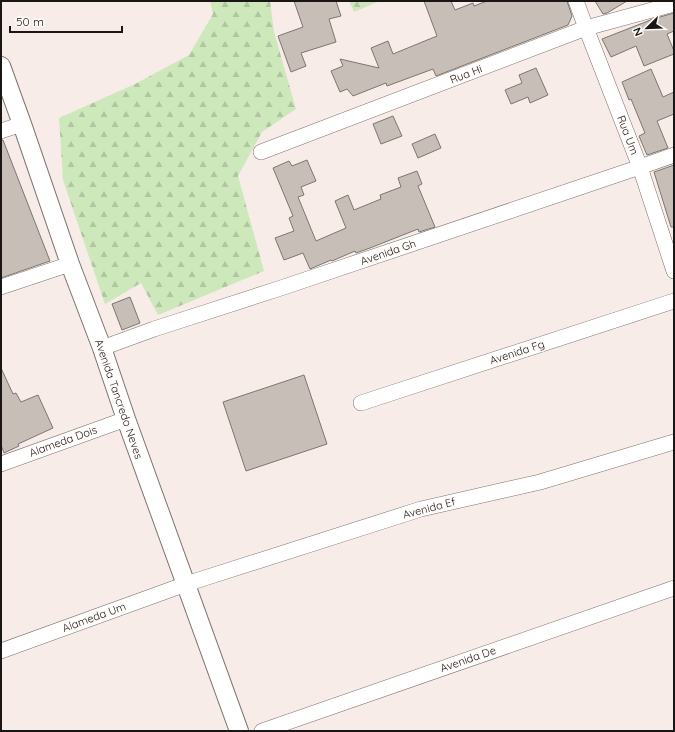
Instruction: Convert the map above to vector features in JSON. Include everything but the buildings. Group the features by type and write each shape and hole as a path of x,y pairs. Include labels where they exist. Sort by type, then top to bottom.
{"street":[{"name":"Rua Um","path":"576,1 640,167 674,271"},
{"name":"Rua Hi","path":"261,152 586,28 674,4"},
{"name":"Avenida Tancredo Neves","path":"1,66 70,264 102,348 239,731"},
{"path":"1,131 22,124"},
{"name":"Avenida Gh","path":"102,348 154,329 281,288 674,155"},
{"path":"1,287 70,264"},
{"name":"Avenida Fg","path":"361,404 674,301"},
{"name":"Alameda Dois","path":"1,464 126,418"},
{"name":"Avenida Ef","path":"186,584 421,509 540,482 674,442"},
{"name":"Alameda Um","path":"1,651 186,584"},
{"name":"Avenida De","path":"262,731 674,588"}],"green space":[{"path":"210,1 270,1 274,32 296,109 262,132 238,176 264,271 158,315 141,283 105,304 63,180 59,118 135,84 189,55 213,14"},
{"path":"349,1 380,1 354,12"}]}
